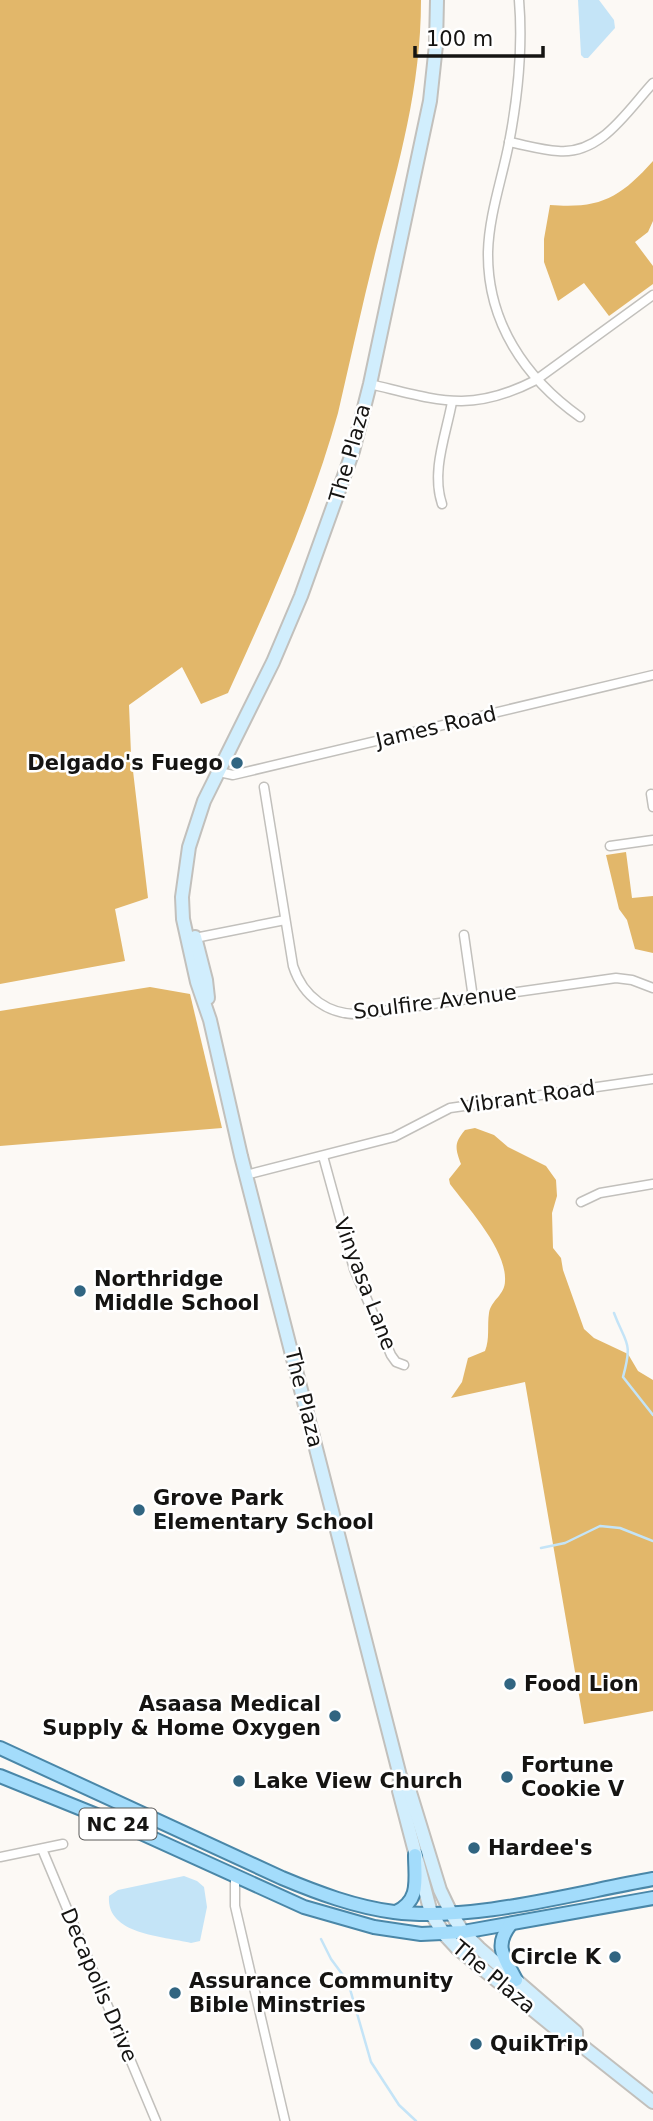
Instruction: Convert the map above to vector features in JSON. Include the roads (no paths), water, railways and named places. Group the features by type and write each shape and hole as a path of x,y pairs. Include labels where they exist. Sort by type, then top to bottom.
{"main road":[{"name":"NC 24","path":"0,1748 302,1887 348,1902 396,1912 451,1913 480,1910 653,1879"},
{"name":"NC 24","path":"0,1776 141,1833 304,1907 342,1920 397,1931 444,1934 463,1932 653,1898"},
{"path":"396,1912 409,1905 414,1897 415,1855"},
{"path":"510,1925 500,1944 516,1980"}],"street":[{"name":"The Plaza","path":"437,0 436,45 430,101 370,384 353,451 316,560 274,662 204,801 189,847 182,907 197,982 210,1020 246,1175 400,1776 399,1791 431,1913 444,1934 489,1975 653,2102"},
{"path":"519,0 518,84 491,227 488,253 490,278 494,302 504,331 519,359 555,399 579,417"},
{"path":"509,142 559,151 587,148 603,138 653,83"},
{"path":"370,384 452,402 495,398 537,380 653,295"},
{"path":"442,504 437,482 438,467 452,402"},
{"name":"James Road","path":"219,772 233,775 653,675"},
{"name":"Soulfire Avenue","path":"264,787 293,966 299,980 313,998 332,1010 362,1014 616,978 639,982 653,988"},
{"path":"651,793 653,807"},
{"path":"610,846 653,840"},
{"name":"The Plaza","path":"185,882 206,980 210,1020"},
{"path":"195,938 285,920"},
{"path":"464,935 473,998"},
{"name":"Vibrant Road","path":"246,1175 394,1137 450,1108 653,1079"},
{"name":"Vinyasa Lane","path":"323,1156 354,1269 391,1355 396,1362 404,1365"},
{"path":"581,1202 600,1193 653,1184"},
{"name":"The Plaza","path":"400,1776 409,1789 440,1890 463,1932 576,2032 576,2041"},
{"path":"0,1857 63,1844"},
{"name":"Decapolis Drive","path":"42,1849 156,2121"},
{"path":"236,1875 235,1906 285,2121"}],"water":[{"path":"578,0 599,0 614,20 615,28 588,58 581,55"},
{"path":"184,1876 204,1887 207,1907 200,1941 191,1943 138,1931 117,1919 111,1909 109,1896 118,1890"}],"waterway":[{"path":"614,1313 628,1349 623,1377 653,1415"},
{"path":"541,1548 565,1543 600,1526 620,1528 653,1541"},
{"path":"321,1939 331,1959 348,1982 371,2062 399,2105 416,2121"}],"place":[{"name":"Delgado's Fuego","path":"237,763"},
{"name":"Northridge Middle School","path":"80,1291"},
{"name":"Grove Park Elementary School","path":"139,1510"},
{"name":"Food Lion","path":"510,1684"},
{"name":"Asaasa Medical Supply & Home Oxygen","path":"335,1716"},
{"name":"Fortune Cookie V","path":"507,1777"},
{"name":"Lake View Church","path":"239,1781"},
{"name":"Hardee's","path":"474,1848"},
{"name":"Circle K","path":"615,1957"},
{"name":"Assurance Community Bible Minstries","path":"175,1993"},
{"name":"QuikTrip","path":"476,2044"}]}
